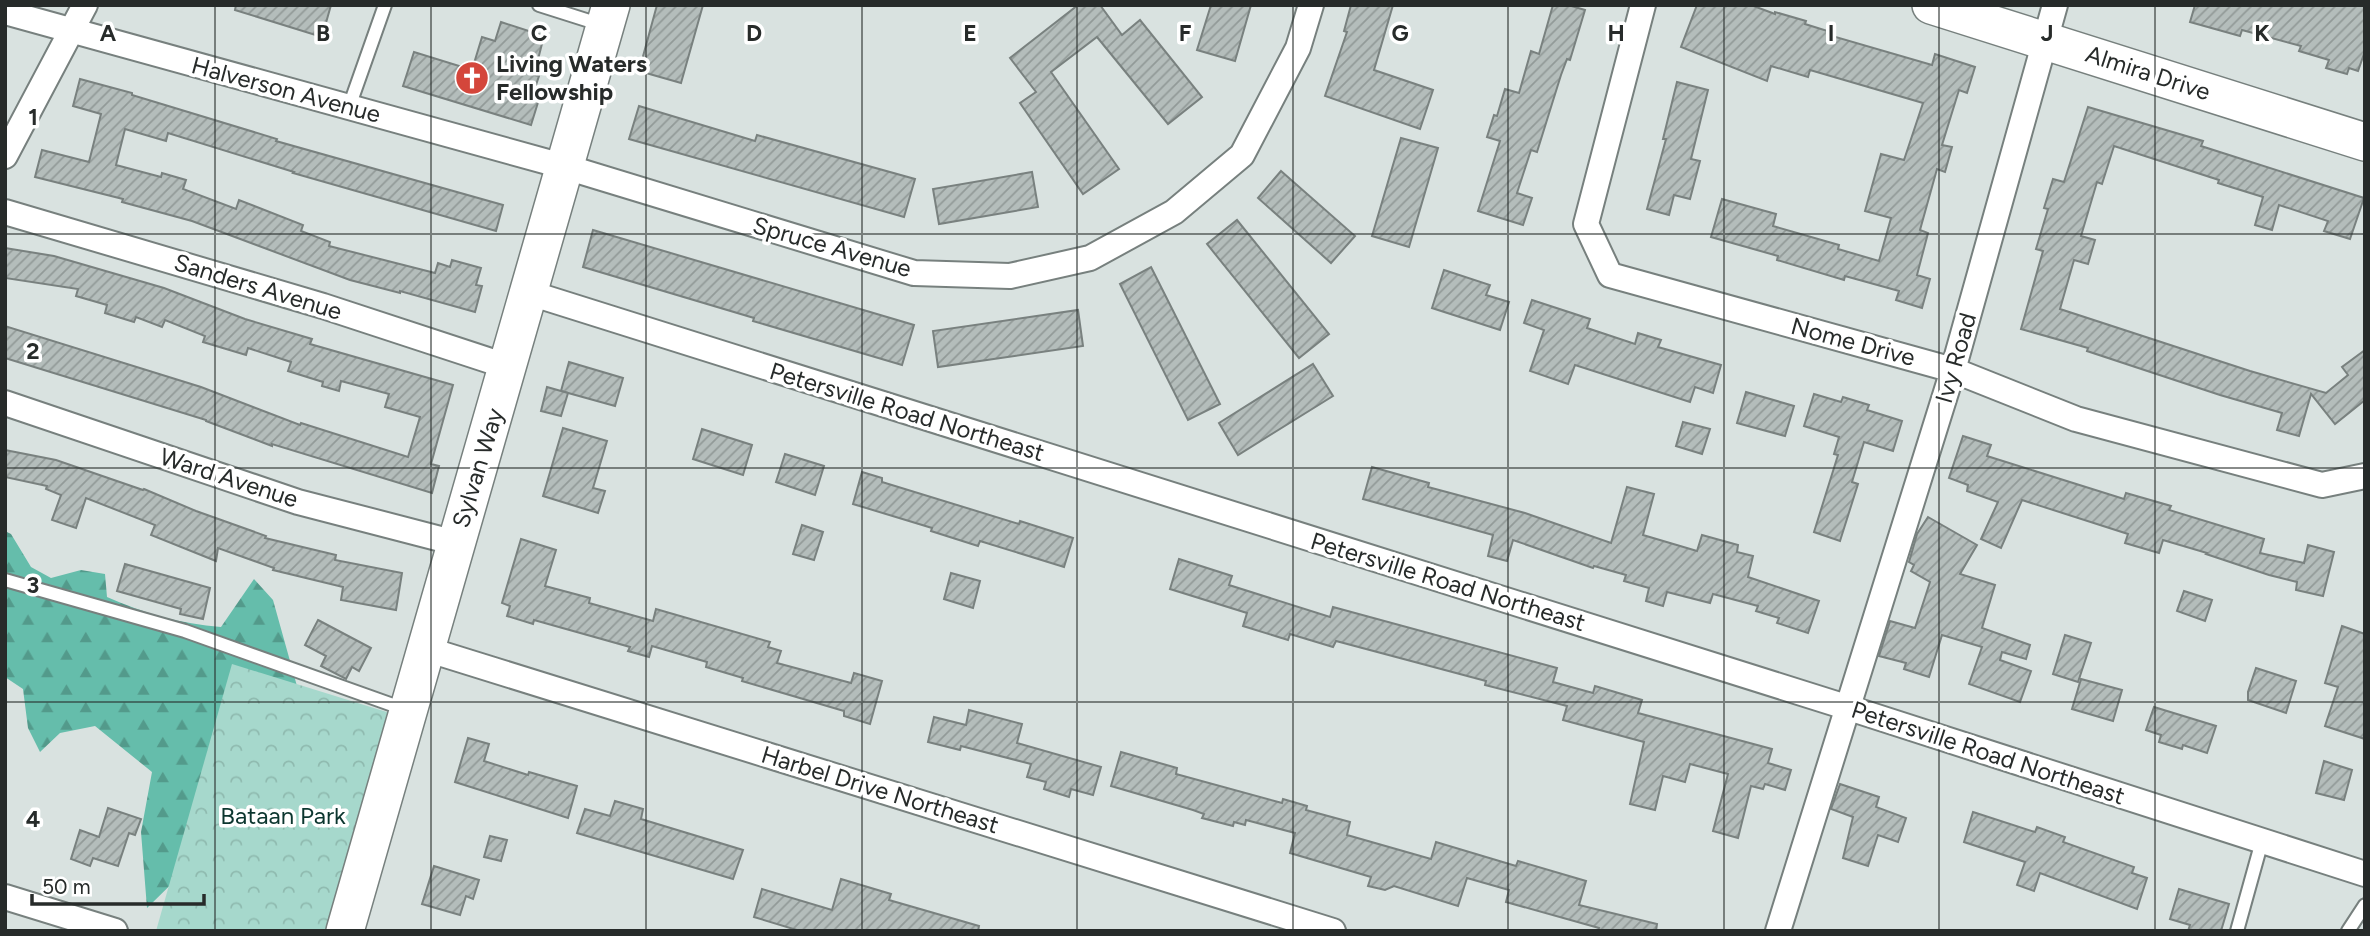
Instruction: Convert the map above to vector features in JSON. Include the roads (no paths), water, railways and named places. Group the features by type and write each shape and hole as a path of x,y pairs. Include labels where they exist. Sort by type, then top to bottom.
{"main road":[{"name":"Almira Drive","path":"1931,5 2365,142"},
{"name":"Sylvan Way","path":"345,931 608,16"}],"street":[{"path":"5,156 85,5"},
{"name":"Spruce Avenue","path":"566,167 914,272 1010,276 1090,258 1174,212 1242,155 1298,48 1311,5"},
{"name":"Nome Drive","path":"1643,5 1586,224 1611,275 1953,370 2076,419 2322,485 2365,475"},
{"name":"Ivy Road","path":"1778,931 1953,370 2055,5"},
{"name":"Halverson Avenue","path":"5,12 566,167"},
{"name":"Sanders Avenue","path":"5,212 323,306 509,367"},
{"name":"Petersville Road Northeast","path":"530,293 1846,707 2365,874"},
{"name":"Ward Avenue","path":"5,403 298,502 456,543"},
{"name":"Harbel Drive Northeast","path":"426,649 1333,931"},
{"path":"5,897 115,931"}],"lane":[{"path":"349,107 385,5"},
{"path":"539,5 608,16"},
{"path":"5,580 185,631 408,710"},
{"path":"2237,931 2262,841"},
{"path":"2347,931 2365,905"}],"place":[{"name":"Living Waters Fellowship","path":"472,78"}],"park label":[{"name":"Bataan Park","path":"283,816"}]}
